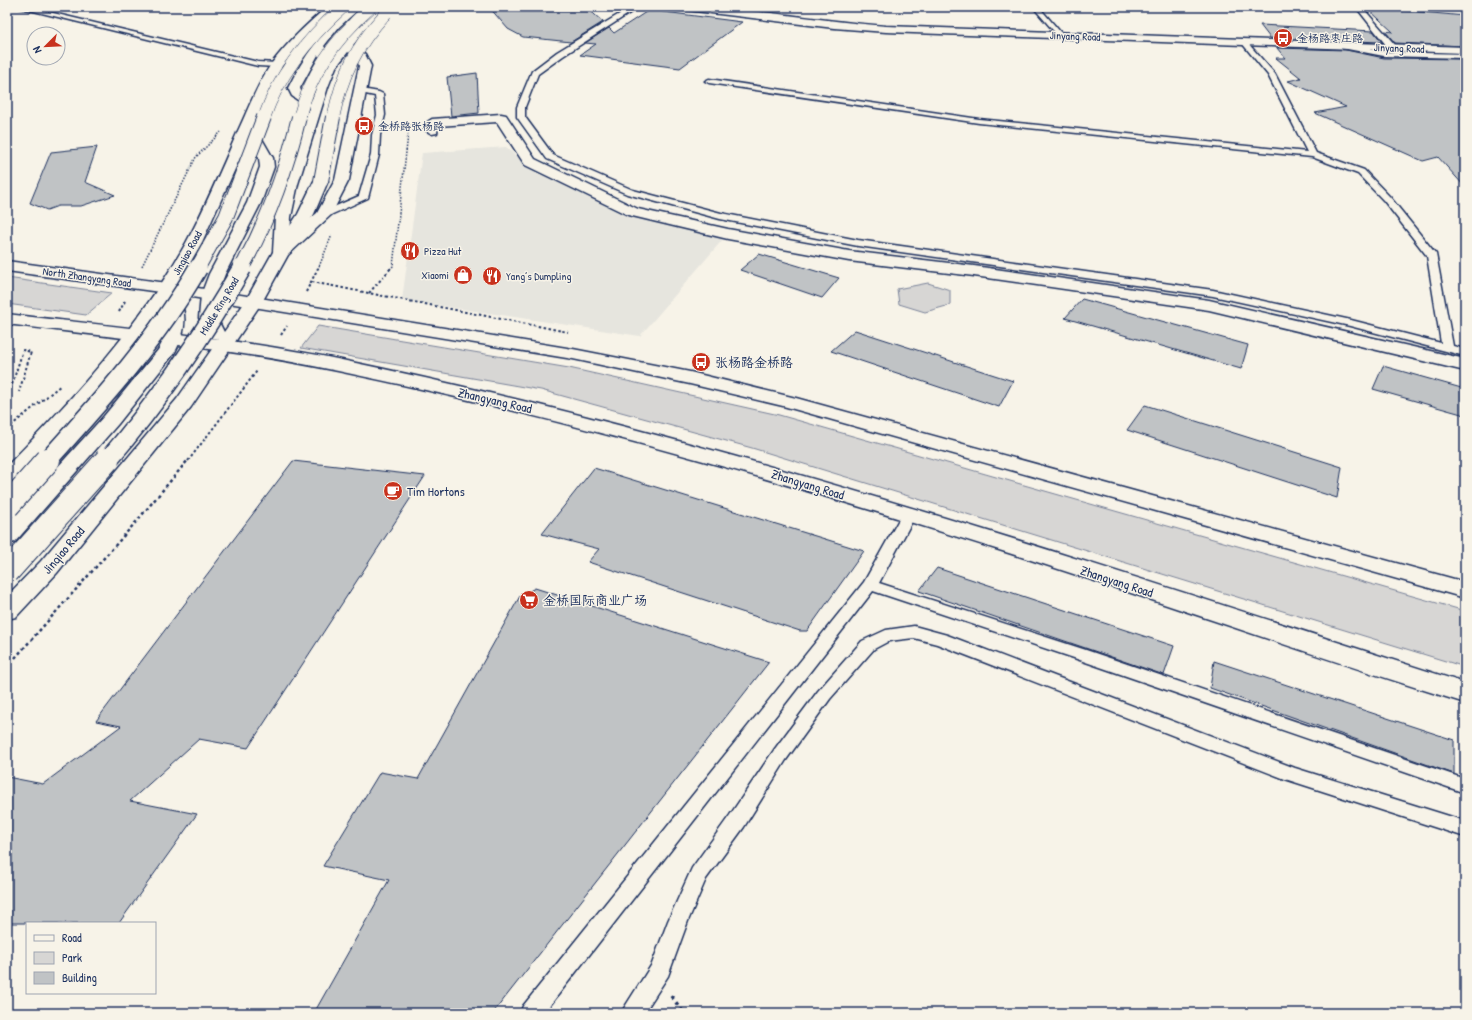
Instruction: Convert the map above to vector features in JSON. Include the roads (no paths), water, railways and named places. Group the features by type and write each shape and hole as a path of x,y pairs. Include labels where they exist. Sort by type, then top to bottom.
{"main road":[{"name":"Jinqiao Road","path":"7,478 60,422 135,335 167,288 194,242 277,65 308,28 333,7"},
{"path":"7,506 99,402 168,314 212,244 239,184 273,94 294,58 320,26 344,7"},
{"path":"316,107 296,93 294,88 306,64 318,46 335,25 356,7"},
{"name":"Middle Ring Road","path":"7,572 55,521 153,406 215,316 255,244 281,183 308,92 325,57 341,44 349,26 371,7"},
{"path":"341,44 379,7"},
{"name":"Jinqiao Road","path":"281,252 285,210 330,66 341,44 384,7"},
{"path":"281,252 306,214 321,181 340,90 348,67 358,47 392,7"},
{"name":"Jinyang Road","path":"686,7 834,25 1465,50"},
{"name":"Jinqiao Road","path":"7,611 49,567 184,404 253,302 281,252 323,215 342,180 365,61 361,55 341,44"},
{"path":"318,46 330,66"},
{"path":"432,126 502,118 530,162 633,212 728,234 849,256 974,271 1209,305 1465,364"},
{"path":"222,346 208,318 209,295 217,274 234,244 254,203 266,168 266,158 248,125"},
{"name":"North Zhangyang Road","path":"7,266 167,288"},
{"path":"167,288 574,354 690,378 789,402 1465,590"},
{"path":"7,537 112,420 166,352 173,340 178,315 167,288"},
{"path":"7,319 135,335"},
{"name":"Zhangyang Road","path":"135,335 222,346 334,364 522,405 740,463 909,514 1465,693"}],"lane":[{"path":"20,7 258,64 277,65"},
{"path":"636,7 560,54 535,73 521,107 521,117 550,157 630,192 720,216 858,243 1213,293 1351,323 1448,350 1465,352"},
{"path":"1036,7 1060,35"},
{"path":"1360,7 1393,48"},
{"path":"1244,42 1272,74 1313,155"},
{"path":"1337,45 1384,54 1465,56"},
{"path":"710,81 979,121 1313,155 1361,172 1387,199 1432,256 1448,350"},
{"path":"323,215 363,198 375,155 376,135 381,115 379,94 359,90"},
{"path":"531,1013 870,585 909,514"},
{"path":"870,585 1080,654 1465,786"},
{"path":"632,1013 661,969 678,920 699,874 780,755 824,695 868,645 886,636 914,632 941,639 1291,774 1465,829"}],"place":[{"name":"金杨路枣庄路","path":"1283,38"},
{"name":"金桥路张杨路","path":"364,126"},
{"name":"Pizza Hut","path":"410,251"},
{"name":"Xiaomi","path":"463,275"},
{"name":"Yang’s Dumpling","path":"492,276"},
{"name":"张杨路金桥路","path":"701,362"},
{"name":"Tim Hortons","path":"393,491"},
{"name":"金桥国际商业广场","path":"529,600"}]}
